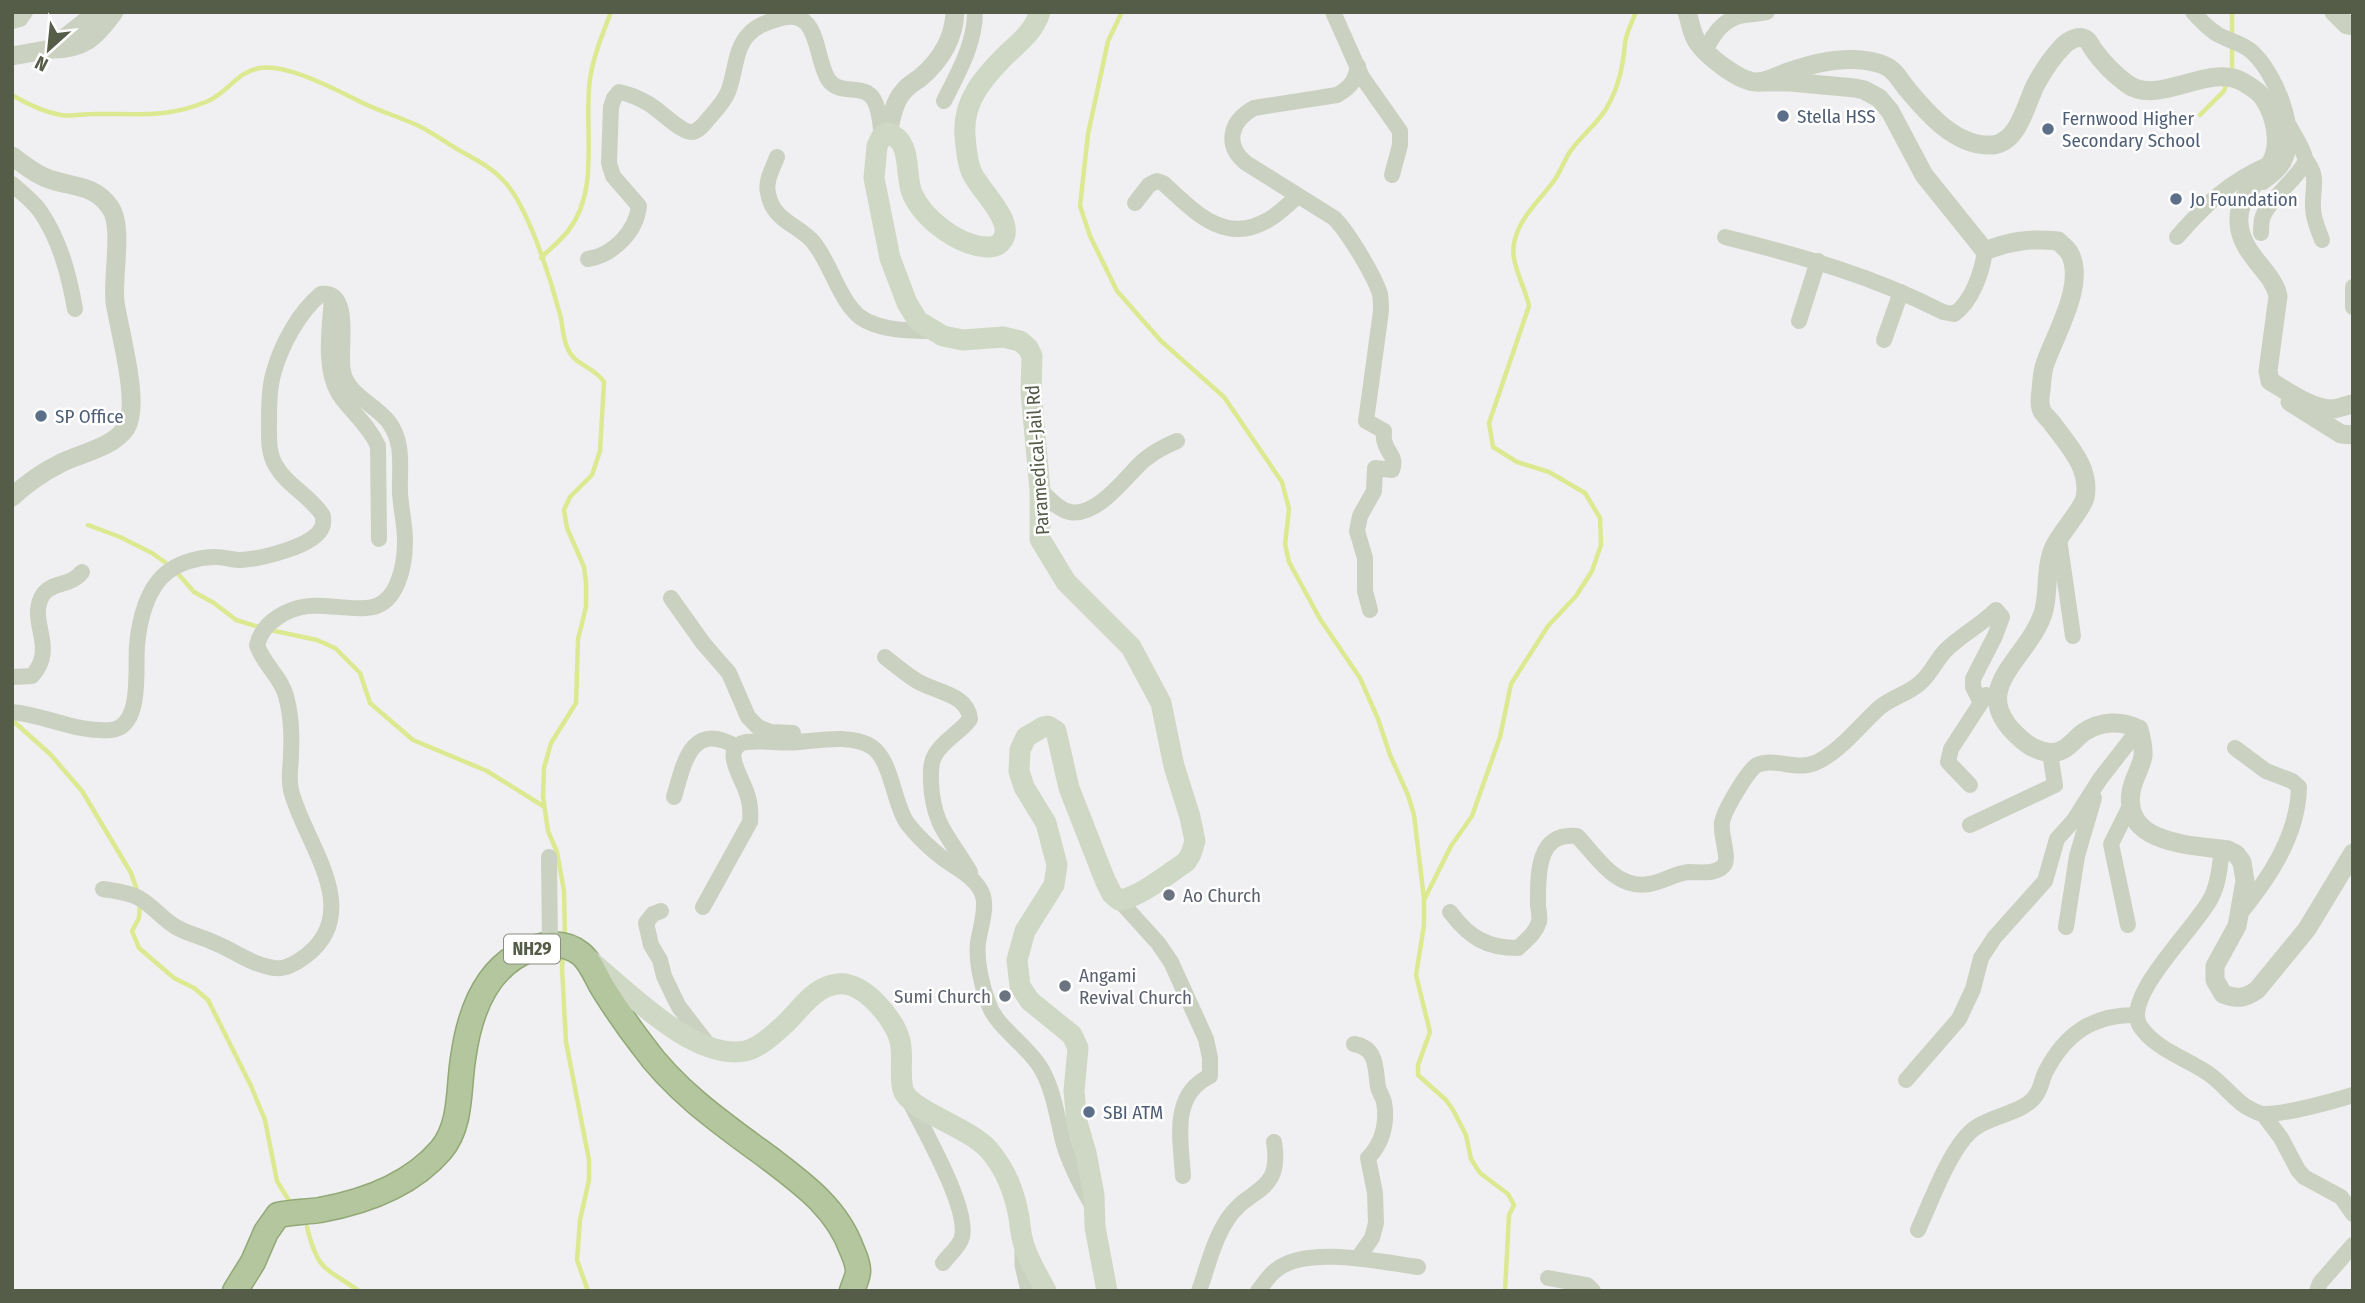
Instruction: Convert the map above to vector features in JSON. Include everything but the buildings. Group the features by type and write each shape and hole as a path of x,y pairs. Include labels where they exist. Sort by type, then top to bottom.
{"highway":[{"name":"NH29","path":"235,1291 278,1215 354,1202 396,1186 423,1169 443,1147 456,1121 463,1059 474,1008 490,978 514,955 550,945 567,946 583,956 644,1048 689,1097 813,1191 837,1218 856,1261 858,1273 852,1291"}],"main road":[{"path":"885,134 897,136 904,145 912,194 945,232 973,245 993,247 1000,243 1006,234 1006,227 971,172 965,136 965,113 973,93 1006,55 1028,35 1040,12"},
{"name":"Paramedical-Jail Rd","path":"885,134 877,146 874,178 890,258 907,303 918,321 943,336 963,340 1003,337 1020,341 1028,348 1032,356 1031,392 1040,490 1040,539 1066,582 1131,647 1161,703 1174,766 1195,841 1185,862 1136,894 1119,900"},
{"path":"1107,1291 1095,1227 1088,1163 1077,1122 1074,1091 1079,1048 1072,1035 1030,1001 1020,986 1017,960 1025,932 1054,885 1057,865 1046,823 1024,787 1019,771 1020,750 1026,737 1043,727 1052,728 1058,737 1069,788 1105,880 1112,894 1119,900"},
{"path":"583,956 673,1029 711,1049 721,1051 747,1051 770,1038 816,992 839,983 864,992 887,1016 900,1040 902,1086 906,1095 987,1148 1007,1175 1016,1201 1024,1246 1046,1291"}],"street":[{"path":"12,21 20,19 25,12"},
{"path":"51,49 89,18 92,12"},
{"path":"12,56 78,47 101,31 114,12"},
{"path":"885,134 904,89 936,64 944,52 955,23 955,12"},
{"path":"944,101 967,51 975,28 975,12"},
{"path":"1333,12 1373,94 1400,131 1400,145 1392,175"},
{"path":"1687,12 1695,39 1704,51 1738,75 1758,82 1855,88 1880,97 1924,175 1985,251 1983,269 1962,309 1954,314 1943,312 1901,292 1818,261 1725,237"},
{"path":"1704,51 1716,31 1727,20 1767,12"},
{"path":"2193,12 2217,34 2249,49 2270,73 2279,91 2289,147 2285,162 2249,191"},
{"path":"2334,12 2347,25 2353,26"},
{"path":"588,259 614,249 638,216 639,206 617,182 609,163 611,107 614,98 619,92 632,95 651,105 684,130 692,132 701,128 727,94 741,44 762,24 785,17 796,16 805,20 811,29 828,80 835,87 844,90 867,92 873,98 885,134"},
{"path":"1758,82 1817,63 1837,60 1882,64 1897,74 1914,97 1944,128 1978,144 1993,145 2005,142 2015,130 2038,80 2055,56 2066,43 2082,37 2088,40 2115,75 2131,88 2156,90 2226,76 2242,81 2262,96 2271,111 2276,132 2271,163 2239,209 2240,234 2248,250 2276,286 2278,296 2269,362 2270,381 2295,407 2341,435 2353,435"},
{"path":"1358,66 1355,80 1349,88 1337,95 1254,108 1242,114 1234,126 1233,136 1237,155 1342,225 1374,280 1380,296 1380,321 1366,421 1384,430 1384,442 1394,458 1394,464 1392,470 1375,468 1374,491 1358,523 1358,540 1365,558 1365,591 1370,610"},
{"path":"2286,119 2305,159 2313,168 2314,218 2322,240"},
{"path":"12,156 44,177 96,192 111,208 117,239 114,293 131,394 130,420 114,439 30,481 12,497"},
{"path":"777,157 768,180 768,194 781,218 813,242 852,308 861,318 886,327 934,331"},
{"path":"2261,233 2262,219 2267,208 2276,194 2302,171 2305,159"},
{"path":"2177,237 2205,205 2228,186 2271,163"},
{"path":"1135,203 1149,185 1157,181 1163,183 1208,221 1223,228 1239,228 1268,220 1298,196"},
{"path":"12,184 39,209 55,238 69,277 75,309"},
{"path":"1985,251 2029,239 2058,241 2069,253 2074,289 2044,367 2040,393 2041,410 2072,449 2086,480 2085,501 2059,539 2050,560 2045,608 2040,621 2032,637 1999,683 1997,697 2005,723 2022,740 2040,751 2050,753 2062,751 2096,726 2113,722 2139,729"},
{"path":"1799,321 1818,261"},
{"path":"2353,287 2353,307"},
{"path":"1884,340 1901,292"},
{"path":"12,712 91,729 116,730 124,726 134,709 137,644 145,608 162,576 173,568 201,559 215,557 239,560 296,548 317,535 322,527 323,516 305,495 282,475 271,457 271,388 280,354 303,313 321,294 333,295 341,310 341,362 344,378 351,388 388,421 400,443 400,494 405,542 402,573 395,589 384,602 369,608 320,604 290,609 273,620 261,633 257,645 262,659 285,692 291,732 288,776 291,793 321,858 329,888 330,914 327,929 318,946 303,959 288,967 275,969 177,927 140,898 125,892 103,889"},
{"path":"333,295 329,347 335,385 339,394 374,436 378,446 379,539"},
{"path":"2270,381 2297,397 2325,408 2353,404"},
{"path":"1040,490 1062,509 1080,512 1107,497 1145,459 1177,440"},
{"path":"2059,539 2073,636"},
{"path":"12,677 32,676 43,660 44,647 39,614 44,593 50,588 71,582 82,572"},
{"path":"671,598 703,643 729,673 748,717 758,727 785,734 854,729 866,733 876,741 907,822 943,858 978,886"},
{"path":"1450,912 1464,930 1477,939 1504,948 1518,948 1533,934 1539,921 1540,865 1547,846 1554,839 1566,835 1577,836 1601,865 1634,883 1647,884 1687,872 1708,873 1718,870 1727,859 1721,835 1722,821 1728,806 1755,766 1768,762 1794,767 1812,764 1826,757 1879,708 1920,683 1949,647 1981,625 1996,610 2001,617 1995,636 1972,679 1980,701"},
{"path":"885,657 917,681 952,695 970,712 966,725 934,756 931,766 935,814 941,829 983,895 978,946 980,970 989,1008 1043,1072 1060,1123 1063,1141 1079,1182 1094,1209"},
{"path":"1970,785 1948,762 1951,749 1980,701 2006,672"},
{"path":"1906,1080 1959,1019 1973,989 1980,958 1994,938 2045,881 2057,839 2074,820 2100,779 2139,729"},
{"path":"2139,729 2143,754 2131,789 2130,806 2135,820 2168,841 2194,847 2222,849 2236,854 2242,862 2245,881 2238,916 2232,937 2216,966 2215,980 2223,994 2235,999 2247,997 2257,990 2307,929 2353,853"},
{"path":"674,797 687,755 696,745 715,739 737,747"},
{"path":"703,908 750,822 751,812 746,789 734,766 733,756 737,747 744,742 785,744 855,740 880,754"},
{"path":"2235,748 2266,771 2292,781 2299,787 2299,800 2283,849 2258,893 2238,916"},
{"path":"1970,825 2055,785 2050,753"},
{"path":"2066,927 2077,856 2100,779"},
{"path":"2128,925 2111,844 2130,806"},
{"path":"2222,849 2213,895 2151,981 2137,1006 2138,1024 2163,1048 2208,1073 2243,1105 2263,1114 2281,1138 2298,1170 2305,1177 2341,1197 2353,1214"},
{"path":"549,857 550,945"},
{"path":"1119,900 1165,951 1206,1039 1210,1076 1191,1090 1183,1105 1179,1124 1183,1176"},
{"path":"661,911 653,914 646,923 650,945 660,960 679,1007 711,1049"},
{"path":"1918,1230 1944,1173 1960,1143 1970,1132 1977,1126 2027,1104 2036,1095 2060,1046 2073,1033 2103,1018 2116,1015 2136,1016"},
{"path":"1354,1044 1366,1048 1375,1060 1378,1089 1384,1101 1382,1139 1368,1158 1376,1205 1375,1233 1358,1258"},
{"path":"906,1095 943,1168 963,1220 963,1236 958,1247 949,1254 943,1264"},
{"path":"2263,1114 2353,1095"},
{"path":"1199,1291 1216,1237 1229,1215 1270,1181 1276,1151 1274,1142"},
{"path":"2317,1291 2320,1283 2353,1245"},
{"path":"1024,1246 1024,1265 1030,1291"},
{"path":"1258,1291 1276,1269 1292,1262 1320,1257 1358,1258 1418,1267"},
{"path":"1548,1278 1587,1285 1594,1291"}],"waterway":[{"path":"541,258 568,231 584,196 589,158 590,79 611,12"},
{"path":"1122,12 1108,41 1088,134 1080,206 1090,236 1117,291 1161,341 1224,397 1282,482 1289,509 1285,544 1289,562 1320,619 1360,678 1408,795 1414,815 1424,899 1424,925 1416,975 1430,1032 1418,1065 1418,1075 1446,1100 1453,1110 1466,1135 1471,1159 1480,1173 1508,1194 1514,1205 1509,1215 1505,1291"},
{"path":"1425,898 1451,846 1472,816 1500,737 1511,684 1548,626 1576,596 1592,571 1601,545 1600,518 1585,493 1549,472 1517,462 1493,447 1489,423 1529,306 1514,256 1515,239 1526,216 1556,178 1569,153 1606,109 1620,76 1627,35 1636,12"},
{"path":"2232,12 2232,36"},
{"path":"2230,74 2232,45"},
{"path":"12,95 42,110 65,116 165,113 208,101 252,70 285,70 425,129 490,168 512,191 529,223 544,261 567,347 574,358 595,372 604,382 600,451 592,475 570,497 564,510 567,528 584,567 586,583 586,607 578,639 576,703 551,743 544,768 543,797 548,831 557,852 564,891 565,939"},
{"path":"2200,115 2224,91 2227,82"},
{"path":"88,525 152,553 173,568 194,592 236,620 262,628"},
{"path":"270,630 317,640 335,648 360,673 370,703 413,740 487,771 543,806"},
{"path":"12,720 50,754 82,791 131,873 138,893"},
{"path":"140,904 139,918 132,931 139,948 174,978 194,988 208,1000 265,1120 277,1181 291,1204"},
{"path":"563,955 566,1042 589,1160 589,1180 580,1220 577,1260 588,1291"},
{"path":"307,1227 319,1261 359,1291"}],"place":[{"name":"Stella HSS","path":"1783,116"},
{"name":"Fernwood Higher Secondary School","path":"2048,129"},
{"name":"Jo Foundation","path":"2176,199"},
{"name":"SP Office","path":"41,416"},
{"name":"Ao Church","path":"1169,895"},
{"name":"Angami Revival Church","path":"1065,986"},
{"name":"Sumi Church","path":"1005,996"},
{"name":"SBI ATM","path":"1089,1112"}]}
